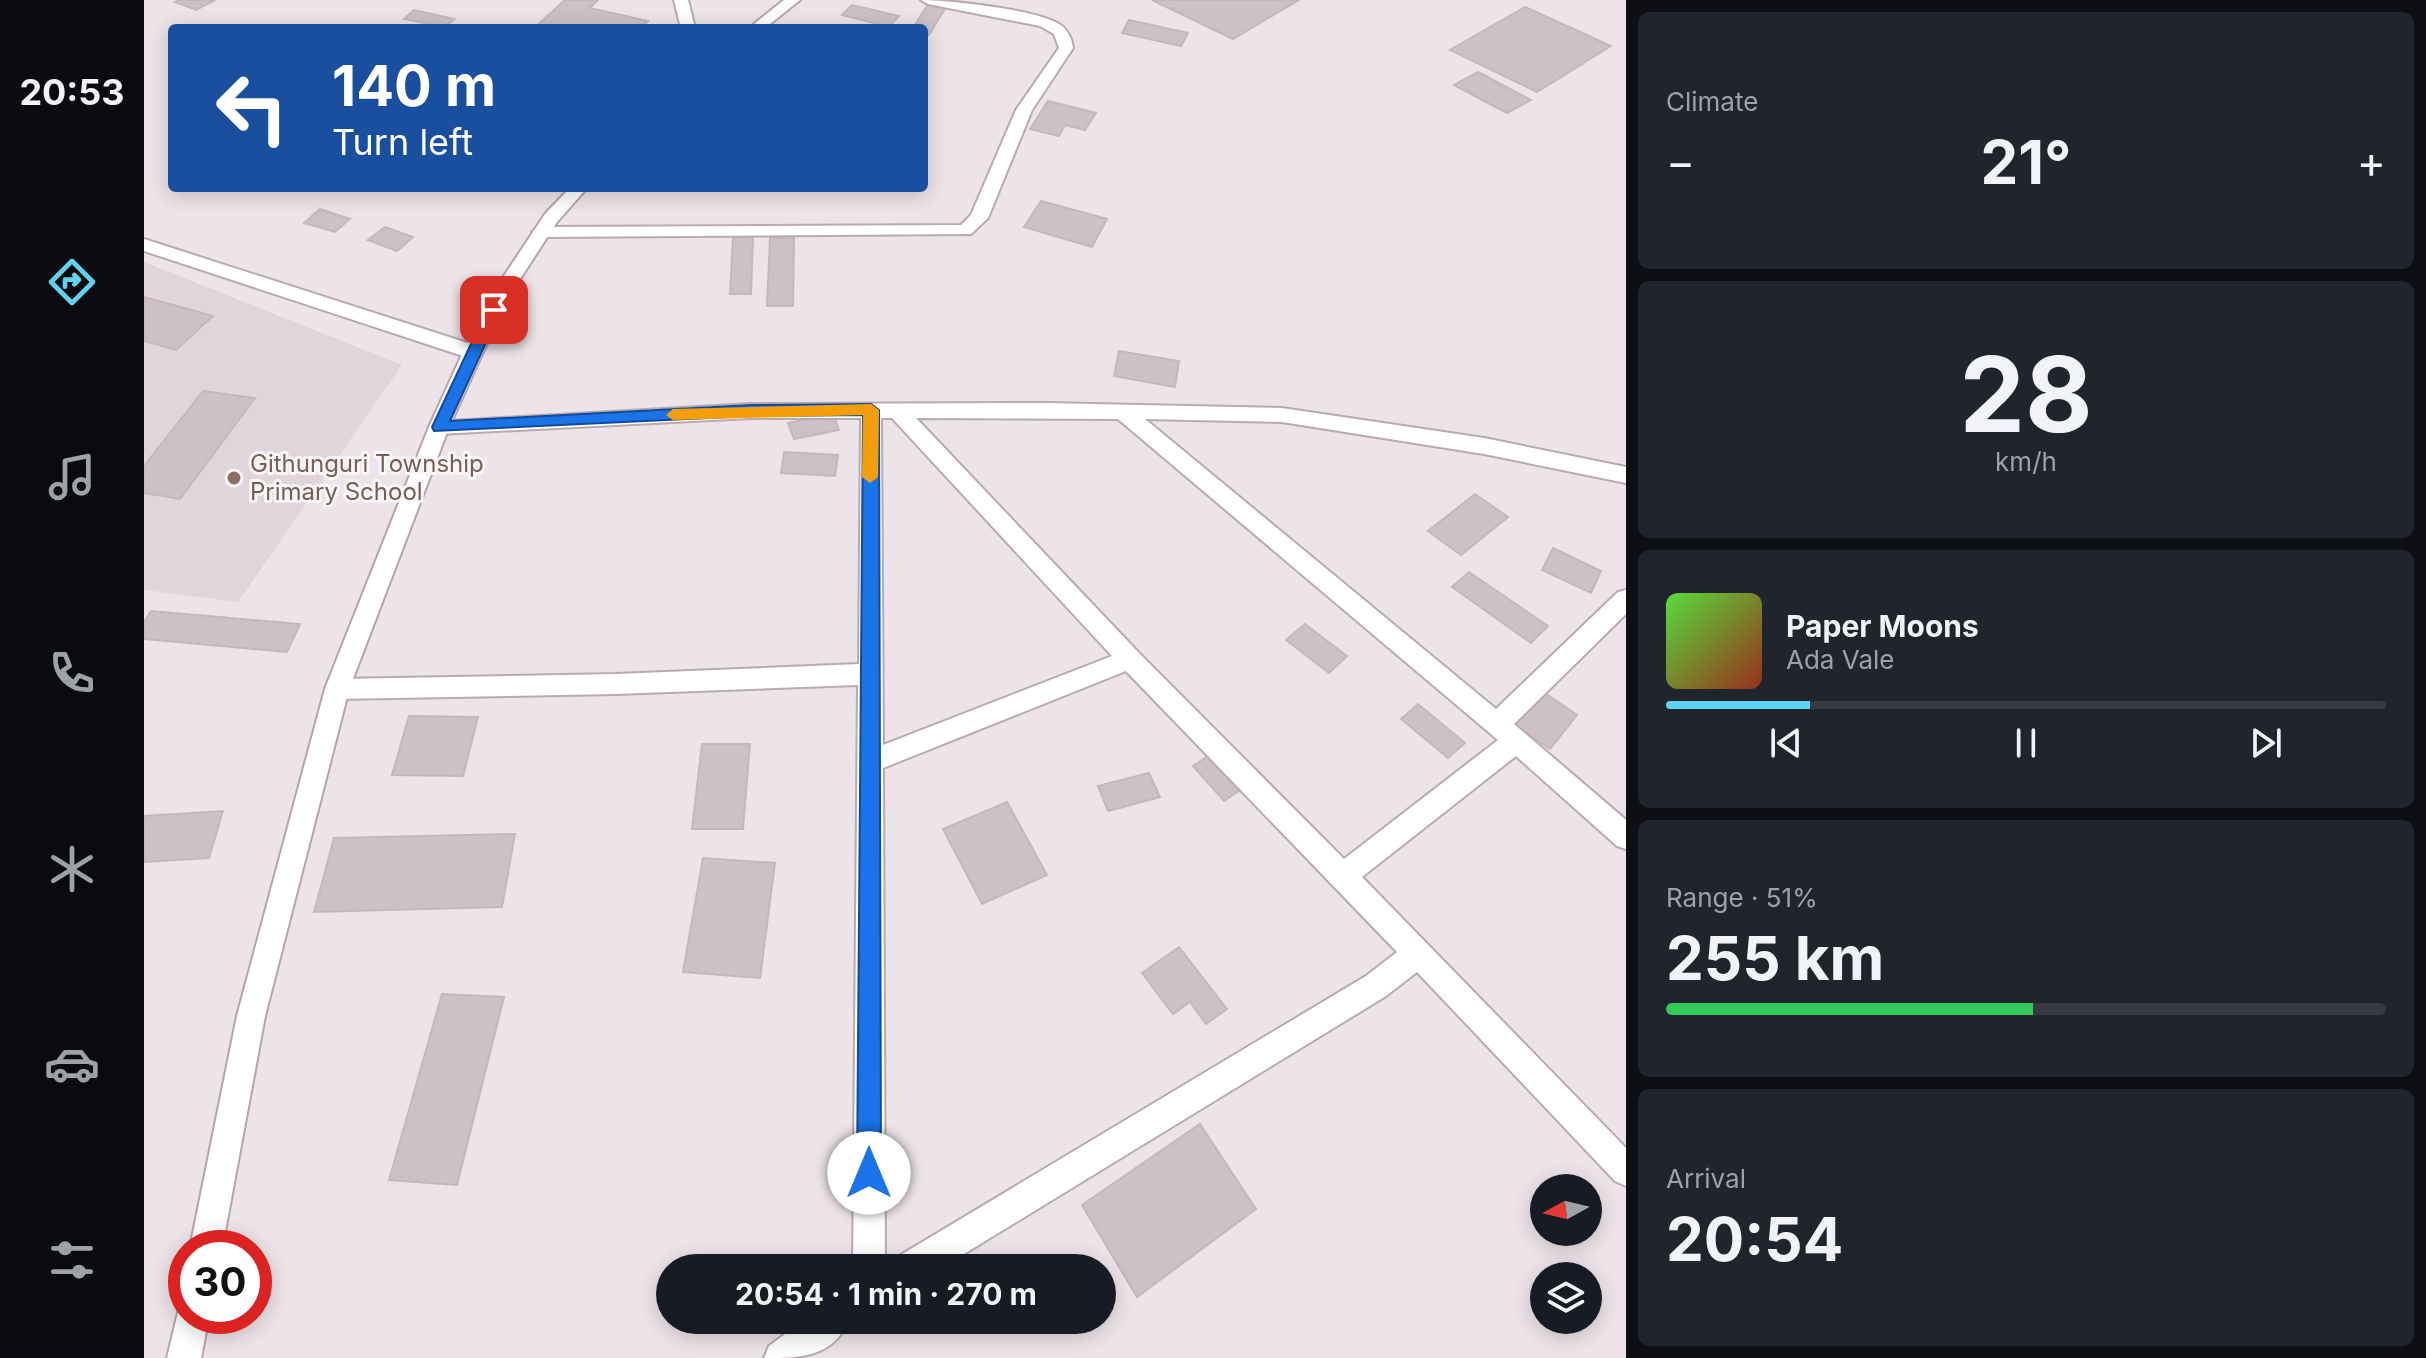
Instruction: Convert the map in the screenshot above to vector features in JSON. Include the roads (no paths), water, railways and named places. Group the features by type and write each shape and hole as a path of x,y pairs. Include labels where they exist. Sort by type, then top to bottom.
{"street":[{"path":"681,0 687,24"},
{"path":"761,24 793,0"},
{"path":"541,232 965,230 979,218 1024,110 1039,83 1066,48 1064,35 1059,28 1044,22 928,0"},
{"path":"209,1230 251,1016 337,689 439,427 473,352 504,289 541,232 576,192"},
{"path":"144,245 473,352"},
{"path":"884,410 1343,876 1626,1170"},
{"path":"869,1254 869,674 884,410"},
{"path":"439,427 751,411 1282,415 1484,446 1626,475"},
{"path":"1125,414 1506,732 1626,837"},
{"path":"1343,876 1506,732 1626,599"},
{"path":"869,762 1130,659"},
{"path":"337,689 616,684 869,674"},
{"path":"934,1254 1376,986 1418,953"},
{"path":"184,1358 189,1334"},
{"path":"781,1358 813,1334"}],"place":[{"name":"Githunguri Township Primary School","path":"234,478"}]}
